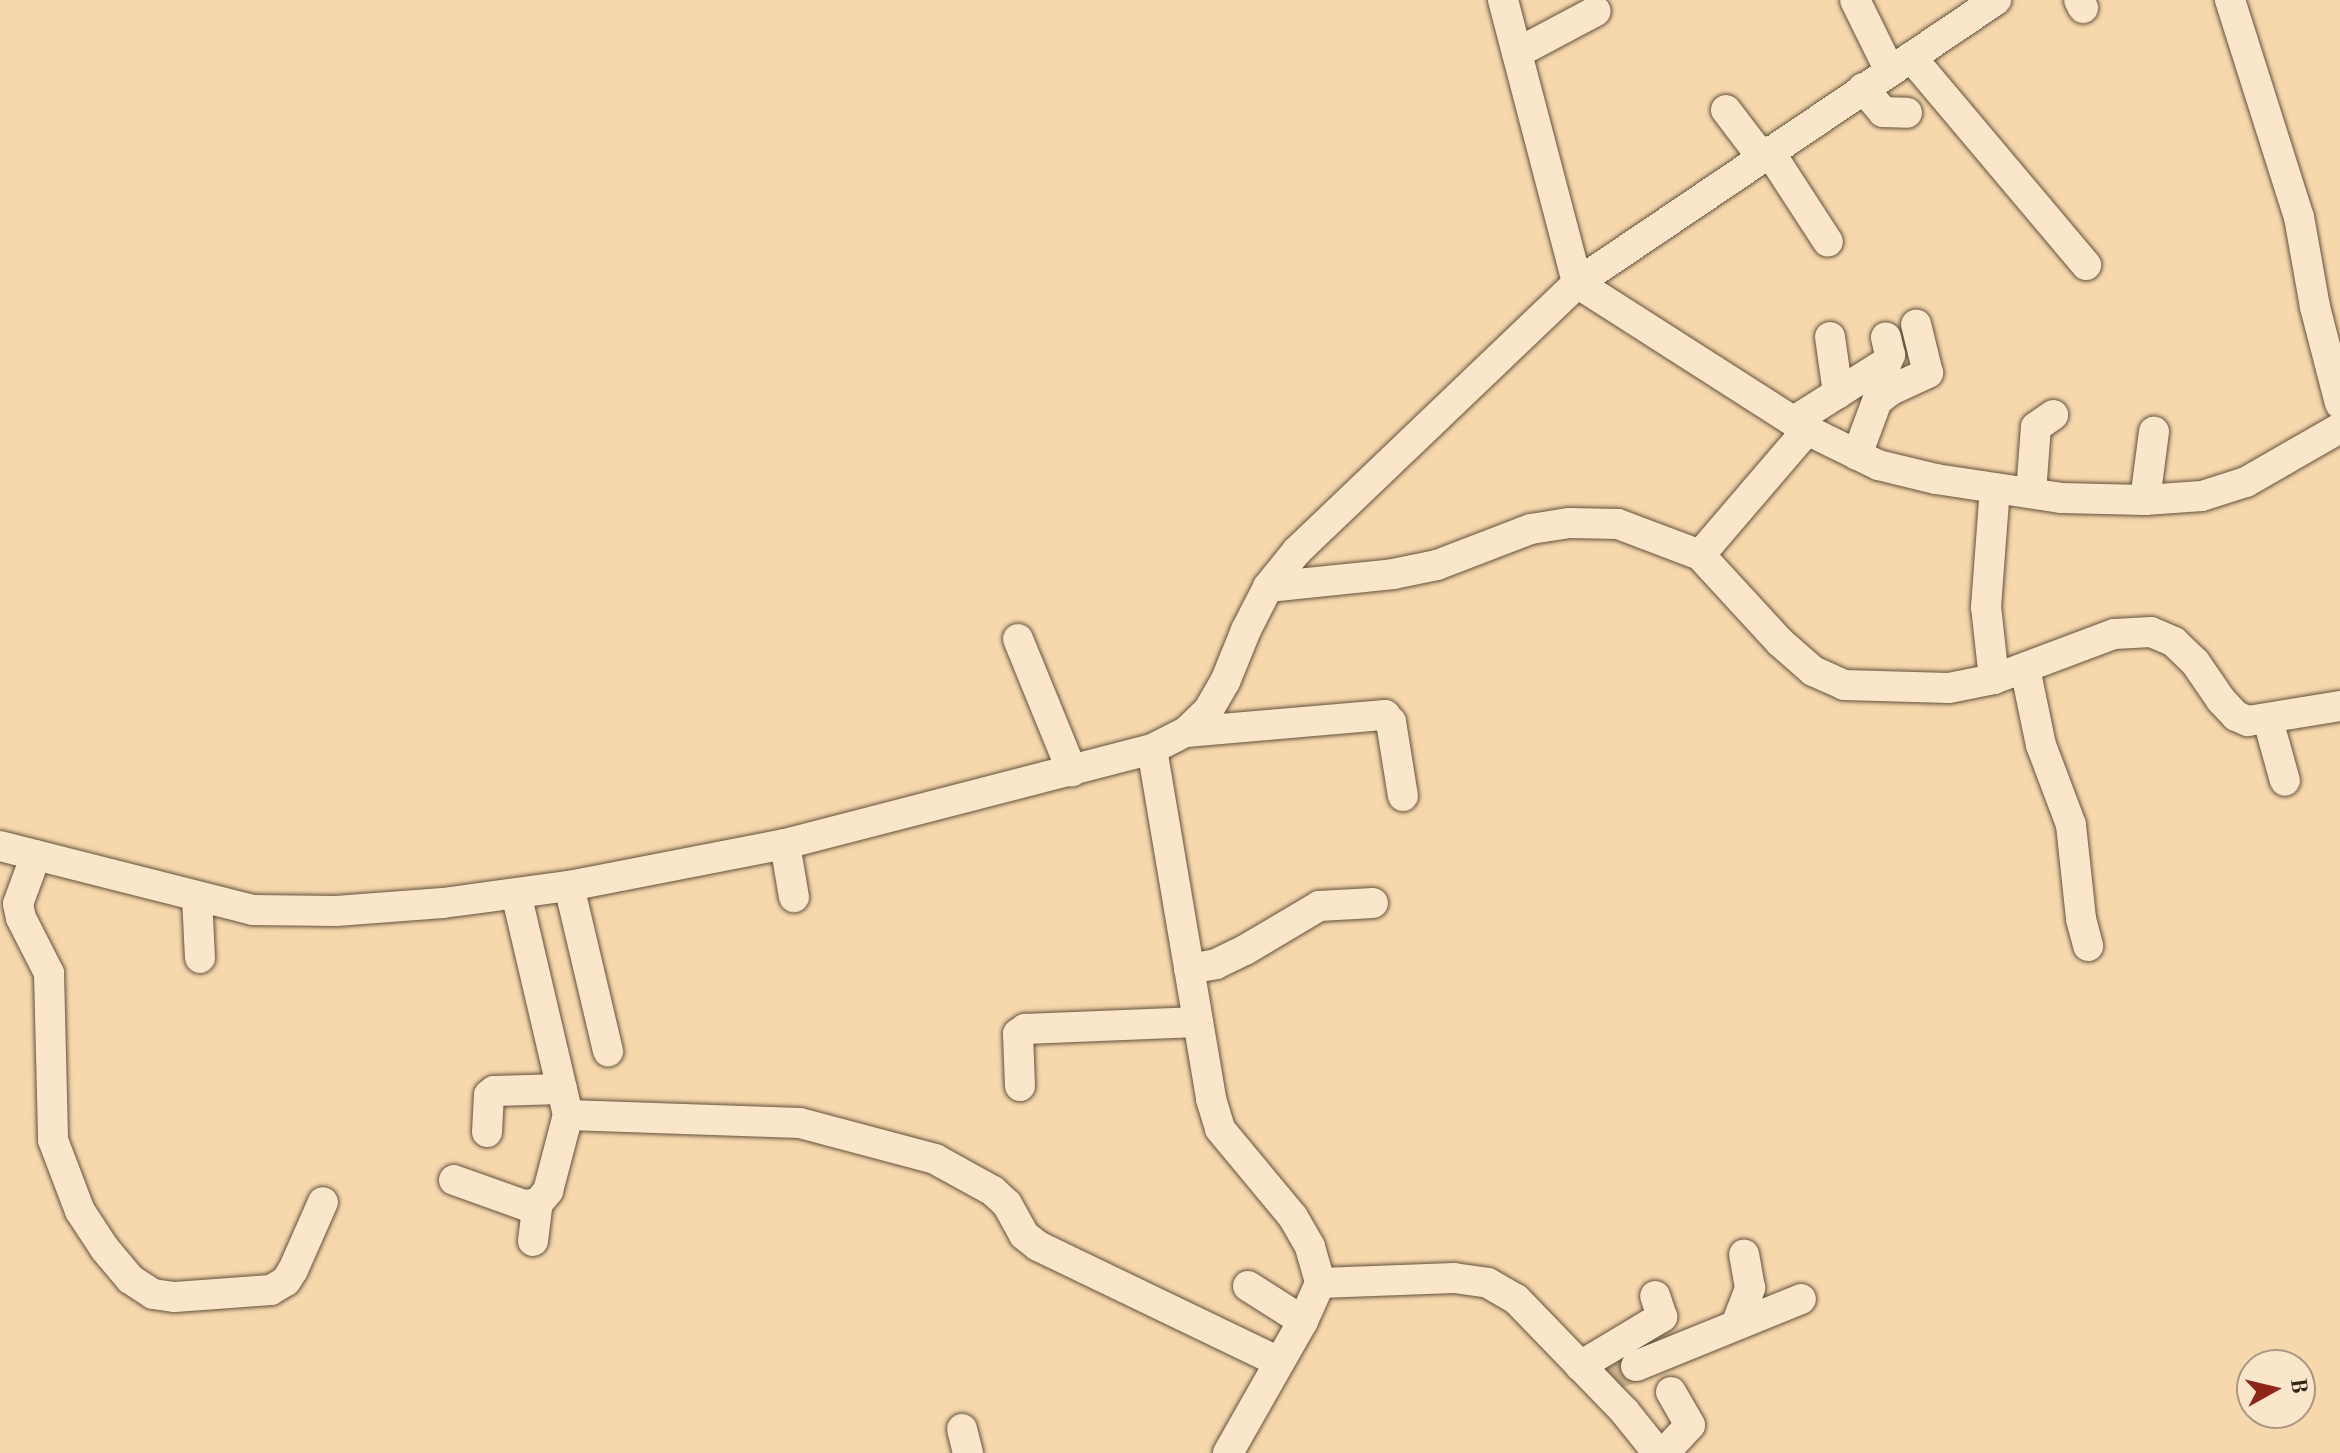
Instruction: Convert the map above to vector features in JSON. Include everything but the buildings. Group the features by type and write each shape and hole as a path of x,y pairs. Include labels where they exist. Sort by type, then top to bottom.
{"street":[{"path":"1503,0 1577,283 1801,426 1857,455 1878,465 1936,479 2061,498 2145,500 2202,496 2246,482 2340,428"},
{"path":"1855,0 1900,64 2086,265"},
{"path":"0,846 253,910 336,911 516,894 785,844 1152,749 1186,732 1208,711 1225,682 1268,587 1326,520 1577,283 1765,153 1996,0"},
{"path":"2230,0 2299,217 2315,307 2340,404"},
{"path":"1517,53 1596,11"},
{"path":"1863,88 1883,112 1907,113"},
{"path":"1726,110 1765,153 1828,242"},
{"path":"1857,455 1877,401 1891,390 1928,373 1916,324"},
{"path":"1830,337 1838,393"},
{"path":"1700,555 1801,426 1838,393 1887,362 1890,355 1886,337"},
{"path":"2031,493 2036,427 2053,415"},
{"path":"2145,500 2154,432"},
{"path":"1994,679 1986,607 1995,488"},
{"path":"1268,587 1393,574 1437,565 1531,529 1570,523 1618,524 1662,538 1700,555 1780,642 1813,671 1844,685 1949,688 1994,679 2114,634 2151,632 2174,642 2236,716 2248,721 2340,706"},
{"path":"1018,639 1072,771"},
{"path":"2025,668 2041,745 2071,825 2081,919 2088,946"},
{"path":"1186,732 1385,715 1391,722 1403,796"},
{"path":"2268,720 2285,781"},
{"path":"1152,749 1198,1022 1220,1129 1293,1217 1310,1247 1320,1283 1303,1321 1228,1453"},
{"path":"785,844 794,897"},
{"path":"36,855 18,904 49,973 53,1140 80,1211 105,1249 130,1279 153,1294 175,1297 271,1290 286,1281 293,1270 323,1202"},
{"path":"569,886 608,1051"},
{"path":"516,894 565,1102 548,1191 538,1203 533,1241"},
{"path":"197,897 200,958"},
{"path":"1189,969 1216,964 1245,950 1319,906 1373,903"},
{"path":"1020,1086 1018,1034 1025,1029 1198,1022"},
{"path":"487,1132 489,1095 494,1091 565,1102 800,1123 935,1159 993,1191 1007,1204 1024,1235 1038,1246 1279,1362"},
{"path":"454,1180 524,1205 538,1203"},
{"path":"1736,1325 1750,1288 1744,1255"},
{"path":"1320,1283 1454,1278 1488,1283 1516,1299 1605,1373 1661,1453 1690,1425 1671,1392"},
{"path":"1248,1286 1303,1321"},
{"path":"1605,1373 1662,1317 1655,1296"},
{"path":"1605,1373 1801,1299"}],"tunnel":[{"path":"1609,1377 1636,1366"}]}
